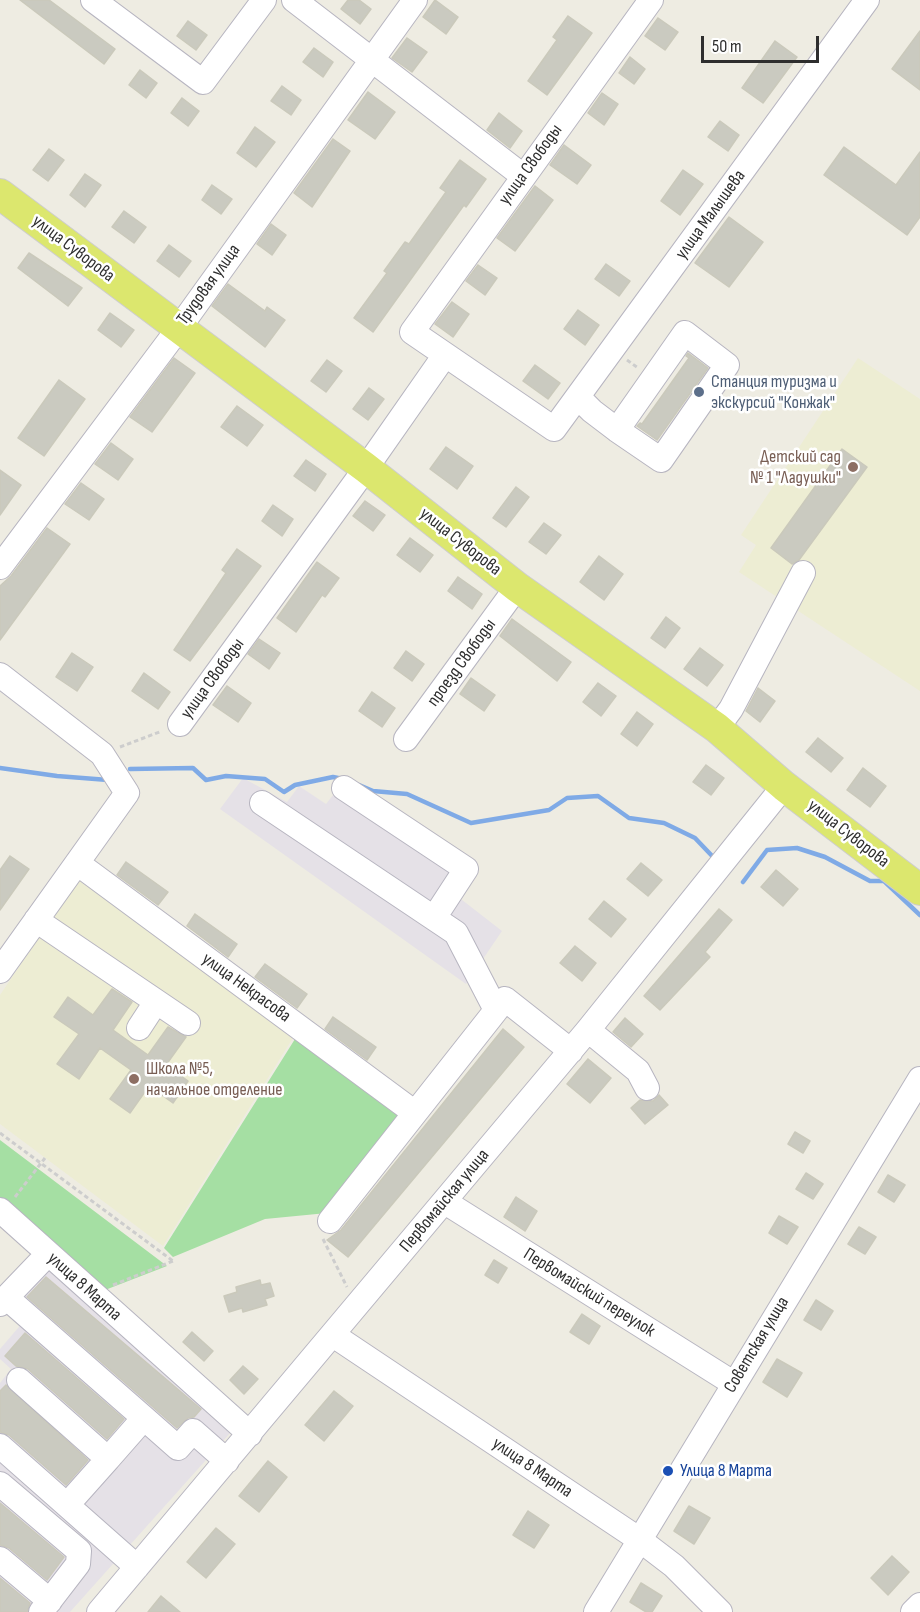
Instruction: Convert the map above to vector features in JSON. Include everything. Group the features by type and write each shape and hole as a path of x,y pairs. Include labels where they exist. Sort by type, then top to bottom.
{"main road":[{"name":"улица Суворова","path":"0,194 366,468 517,586 717,728 784,786 920,890"}],"street":[{"path":"93,0 203,82 264,0"},
{"path":"294,0 523,176"},
{"name":"Трудовая улица","path":"0,567 179,328 415,0"},
{"name":"улица Свободы","path":"180,724 366,468 445,354 412,332 651,0"},
{"name":"улица Малышева","path":"445,354 554,429 867,0"},
{"path":"578,397 617,429 661,460 727,365 685,333 617,429"},
{"path":"717,728 731,709 804,573"},
{"name":"проезд Свободы","path":"406,739 517,586"},
{"path":"0,675 102,754 127,793 0,971"},
{"name":"Первомайская улица","path":"99,1612 571,1051 784,786"},
{"path":"344,788 466,870 435,918"},
{"path":"262,803 456,933 496,1010"},
{"name":"улица Некрасова","path":"77,864 415,1113"},
{"path":"36,920 188,1023"},
{"path":"330,1221 505,999 571,1051"},
{"path":"139,1028 156,1002"},
{"path":"588,1030 638,1071 647,1088"},
{"name":"Советская улица","path":"596,1612 920,1078"},
{"name":"Первомайский переулок","path":"445,1202 734,1383"},
{"name":"улица 8 Марта","path":"2,1211 47,1255 250,1434"},
{"path":"47,1255 4,1301 178,1448 193,1431 227,1461"},
{"name":"улица 8 Марта","path":"333,1335 640,1540 674,1566 720,1612"},
{"path":"19,1380 108,1459"},
{"path":"68,1505 144,1418"},
{"path":"0,1446 138,1567"},
{"path":"0,1484 79,1551 78,1564 46,1607 0,1559"},
{"path":"913,1612 920,1605"}],"path":[{"path":"613,349 652,378"},
{"name":"улица Свободы","path":"102,754 180,724"},
{"path":"0,1133 173,1261 91,1294"},
{"path":"2,1211 45,1158"},
{"path":"330,1221 323,1239 347,1288"}],"shaded area":[{"name":"Детский сад № 1 \"Ладушки\"","path":"858,358 920,399 920,691 739,572 756,545 741,535"},
{"path":"243,778 287,802 299,786 326,804 337,790 467,880 457,896 502,931 466,984 220,809"},
{"name":"Школа №5, начальное отделение","path":"78,879 296,1033 163,1246 0,1124 0,995"},
{"path":"45,1266 231,1432 70,1612 0,1612 0,1383 11,1369 0,1359 0,1349 24,1321 8,1306"}],"green space":[{"path":"300,1031 404,1115 327,1213 265,1219 173,1257 164,1248"},
{"path":"0,1140 167,1266 105,1290 0,1197"}],"building":[{"path":"20,0 49,0 115,49 104,64"},
{"path":"348,0 359,0 371,9 360,24 341,9"},
{"path":"435,0 458,17 446,34 423,17"},
{"path":"568,16 592,33 547,95 528,81 557,40 553,37"},
{"path":"658,18 678,32 665,50 645,36"},
{"path":"188,21 207,35 196,50 177,36"},
{"path":"920,31 920,90 892,69"},
{"path":"407,38 427,52 412,72 392,58"},
{"path":"775,41 797,57 763,103 742,88"},
{"path":"314,48 333,62 323,77 303,62"},
{"path":"630,57 645,69 634,84 619,73"},
{"path":"140,70 157,83 146,98 129,85"},
{"path":"282,86 301,100 291,115 271,101"},
{"path":"368,92 395,112 375,139 348,120"},
{"path":"602,93 618,104 604,125 588,113"},
{"path":"182,98 199,111 188,126 171,113"},
{"path":"499,113 522,131 510,148 487,130"},
{"path":"720,121 739,135 728,151 708,137"},
{"path":"255,127 275,142 256,167 237,153"},
{"path":"333,139 350,151 312,207 294,193"},
{"path":"564,145 591,165 577,184 550,165"},
{"path":"844,147 896,185 920,152 920,217 907,235 824,175"},
{"path":"49,149 64,160 48,181 33,170"},
{"path":"460,160 486,179 466,207 464,205 373,332 354,318 387,273 384,271 405,242 409,244 446,192 440,188"},
{"path":"683,170 703,184 680,215 661,201"},
{"path":"85,174 101,185 85,207 70,195"},
{"path":"212,185 232,199 221,214 202,200"},
{"path":"535,186 553,200 515,251 497,238"},
{"path":"124,211 146,227 134,243 112,227"},
{"path":"729,217 763,242 729,287 695,263"},
{"path":"271,224 286,235 272,255 257,244"},
{"path":"169,245 191,261 179,277 157,261"},
{"path":"29,253 82,288 68,306 18,268"},
{"path":"606,264 630,281 619,296 595,279"},
{"path":"478,265 497,278 485,295 466,281"},
{"path":"228,284 265,311 267,307 285,320 265,347 212,306"},
{"path":"452,302 469,314 453,337 435,324"},
{"path":"578,310 599,325 585,345 564,329"},
{"path":"110,313 134,330 121,347 98,330"},
{"path":"688,353 708,368 657,440 637,426 642,424 689,358 686,356"},
{"path":"174,358 195,373 152,432 130,417"},
{"path":"327,360 342,371 326,392 311,381"},
{"path":"535,365 560,383 548,399 523,381"},
{"path":"59,380 85,399 44,456 18,438"},
{"path":"369,388 384,399 368,420 353,409"},
{"path":"237,406 263,425 247,446 221,427"},
{"path":"111,443 133,459 118,480 95,464"},
{"path":"446,447 473,466 457,489 430,469"},
{"path":"842,449 867,467 799,560 792,564 771,548"},
{"path":"306,460 326,474 315,491 294,476"},
{"path":"0,470 21,485 0,515"},
{"path":"81,483 104,499 89,520 65,504"},
{"path":"516,487 529,497 506,527 493,518"},
{"path":"365,501 385,515 373,531 353,516"},
{"path":"273,505 293,519 282,536 262,521"},
{"path":"544,523 561,535 546,554 529,542"},
{"path":"47,528 70,544 0,640 0,586 11,576"},
{"path":"410,538 433,555 420,572 397,555"},
{"path":"237,549 261,566 190,661 174,650 226,573 222,570"},
{"path":"599,556 623,574 604,600 580,582"},
{"path":"317,562 339,578 325,597 322,595 296,632 277,618"},
{"path":"458,577 482,594 472,609 448,591"},
{"path":"666,617 680,628 665,648 651,638"},
{"path":"512,619 571,662 557,681 500,636"},
{"path":"259,639 280,653 269,669 248,654"},
{"path":"700,648 723,665 707,686 684,669"},
{"path":"406,651 424,664 412,681 394,668"},
{"path":"72,653 93,667 77,691 56,677"},
{"path":"144,673 170,692 158,709 132,691"},
{"path":"471,678 495,695 484,711 460,694"},
{"path":"598,683 616,696 601,716 583,702"},
{"path":"227,686 251,703 238,722 213,705"},
{"path":"758,688 775,701 760,722 746,711"},
{"path":"372,692 395,708 382,727 359,711"},
{"path":"637,712 653,724 637,746 621,734"},
{"path":"818,738 843,758 831,772 806,752"},
{"path":"706,765 724,778 711,795 693,782"},
{"path":"863,768 886,786 870,807 847,790"},
{"path":"10,856 29,869 0,910 0,870"},
{"path":"126,862 168,892 158,905 117,875"},
{"path":"641,863 662,880 648,896 627,879"},
{"path":"776,870 798,889 783,906 761,887"},
{"path":"604,901 626,919 611,937 589,919"},
{"path":"719,909 732,920 705,952 710,957 660,1010 644,996"},
{"path":"195,914 237,944 228,957 187,926"},
{"path":"575,946 596,963 582,981 560,963"},
{"path":"265,964 307,994 297,1008 255,977"},
{"path":"112,989 132,1002 113,1030 148,1055 168,1027 186,1037 166,1065 188,1081 173,1103 149,1086 130,1113 110,1099 131,1070 100,1048 79,1079 57,1064 79,1034 54,1017 68,997 93,1015"},
{"path":"333,1017 376,1047 367,1060 325,1029"},
{"path":"625,1018 643,1034 631,1047 613,1032"},
{"path":"503,1029 524,1047 348,1257 327,1240 341,1230"},
{"path":"588,1059 611,1078 590,1103 567,1084"},
{"path":"659,1095 668,1105 645,1124 631,1108 640,1100 653,1101"},
{"path":"795,1132 810,1141 803,1153 788,1144"},
{"path":"806,1173 823,1184 813,1199 796,1189"},
{"path":"888,1175 905,1185 894,1202 878,1192"},
{"path":"516,1197 537,1211 525,1231 504,1217"},
{"path":"779,1216 798,1227 787,1244 769,1233"},
{"path":"859,1227 876,1237 865,1254 848,1244"},
{"path":"494,1260 507,1268 498,1283 485,1275"},
{"path":"46,1277 201,1409 194,1417 188,1418 177,1428 27,1297"},
{"path":"260,1280 261,1285 270,1283 274,1296 265,1299 267,1305 243,1312 242,1308 229,1312 224,1296 237,1292 236,1287"},
{"path":"816,1300 833,1311 821,1330 804,1320"},
{"path":"582,1314 600,1326 589,1344 570,1332"},
{"path":"192,1332 213,1351 204,1361 183,1342"},
{"path":"25,1333 124,1419 107,1439 28,1369 16,1366 5,1356"},
{"path":"777,1359 802,1373 787,1397 763,1382"},
{"path":"243,1366 258,1379 244,1394 230,1380"},
{"path":"6,1385 88,1460 66,1485 9,1435 0,1432 0,1391"},
{"path":"334,1391 353,1406 324,1441 305,1425"},
{"path":"268,1461 287,1477 259,1512 239,1496"},
{"path":"0,1503 64,1557 47,1580 9,1548 0,1545"},
{"path":"689,1506 710,1518 694,1544 674,1531"},
{"path":"528,1511 549,1525 534,1548 513,1535"},
{"path":"216,1528 235,1544 206,1578 187,1562"},
{"path":"892,1556 909,1572 888,1595 871,1578"},
{"path":"0,1578 30,1603 27,1612 0,1612"},
{"path":"641,1583 662,1596 652,1612 646,1612 630,1602"},
{"path":"161,1596 180,1612 148,1612"}],"waterway":[{"path":"0,768 108,780"},
{"path":"130,769 193,768 206,780 226,776 265,779 284,792 295,785 333,777 343,779"},
{"path":"359,785 373,791 407,794 471,823 549,810 567,798 598,796 629,818 664,823 695,838 715,859"},
{"path":"743,882 767,850 797,848 825,857 870,881 884,881 920,915"}],"place":[{"name":"Станция туризма и экскурсий \"Конжак\"","path":"699,392"},
{"name":"Детский сад № 1 \"Ладушки\"","path":"853,467"},
{"name":"Школа №5, начальное отделение","path":"134,1079"},
{"name":"Улица 8 Марта","path":"668,1471"}]}
